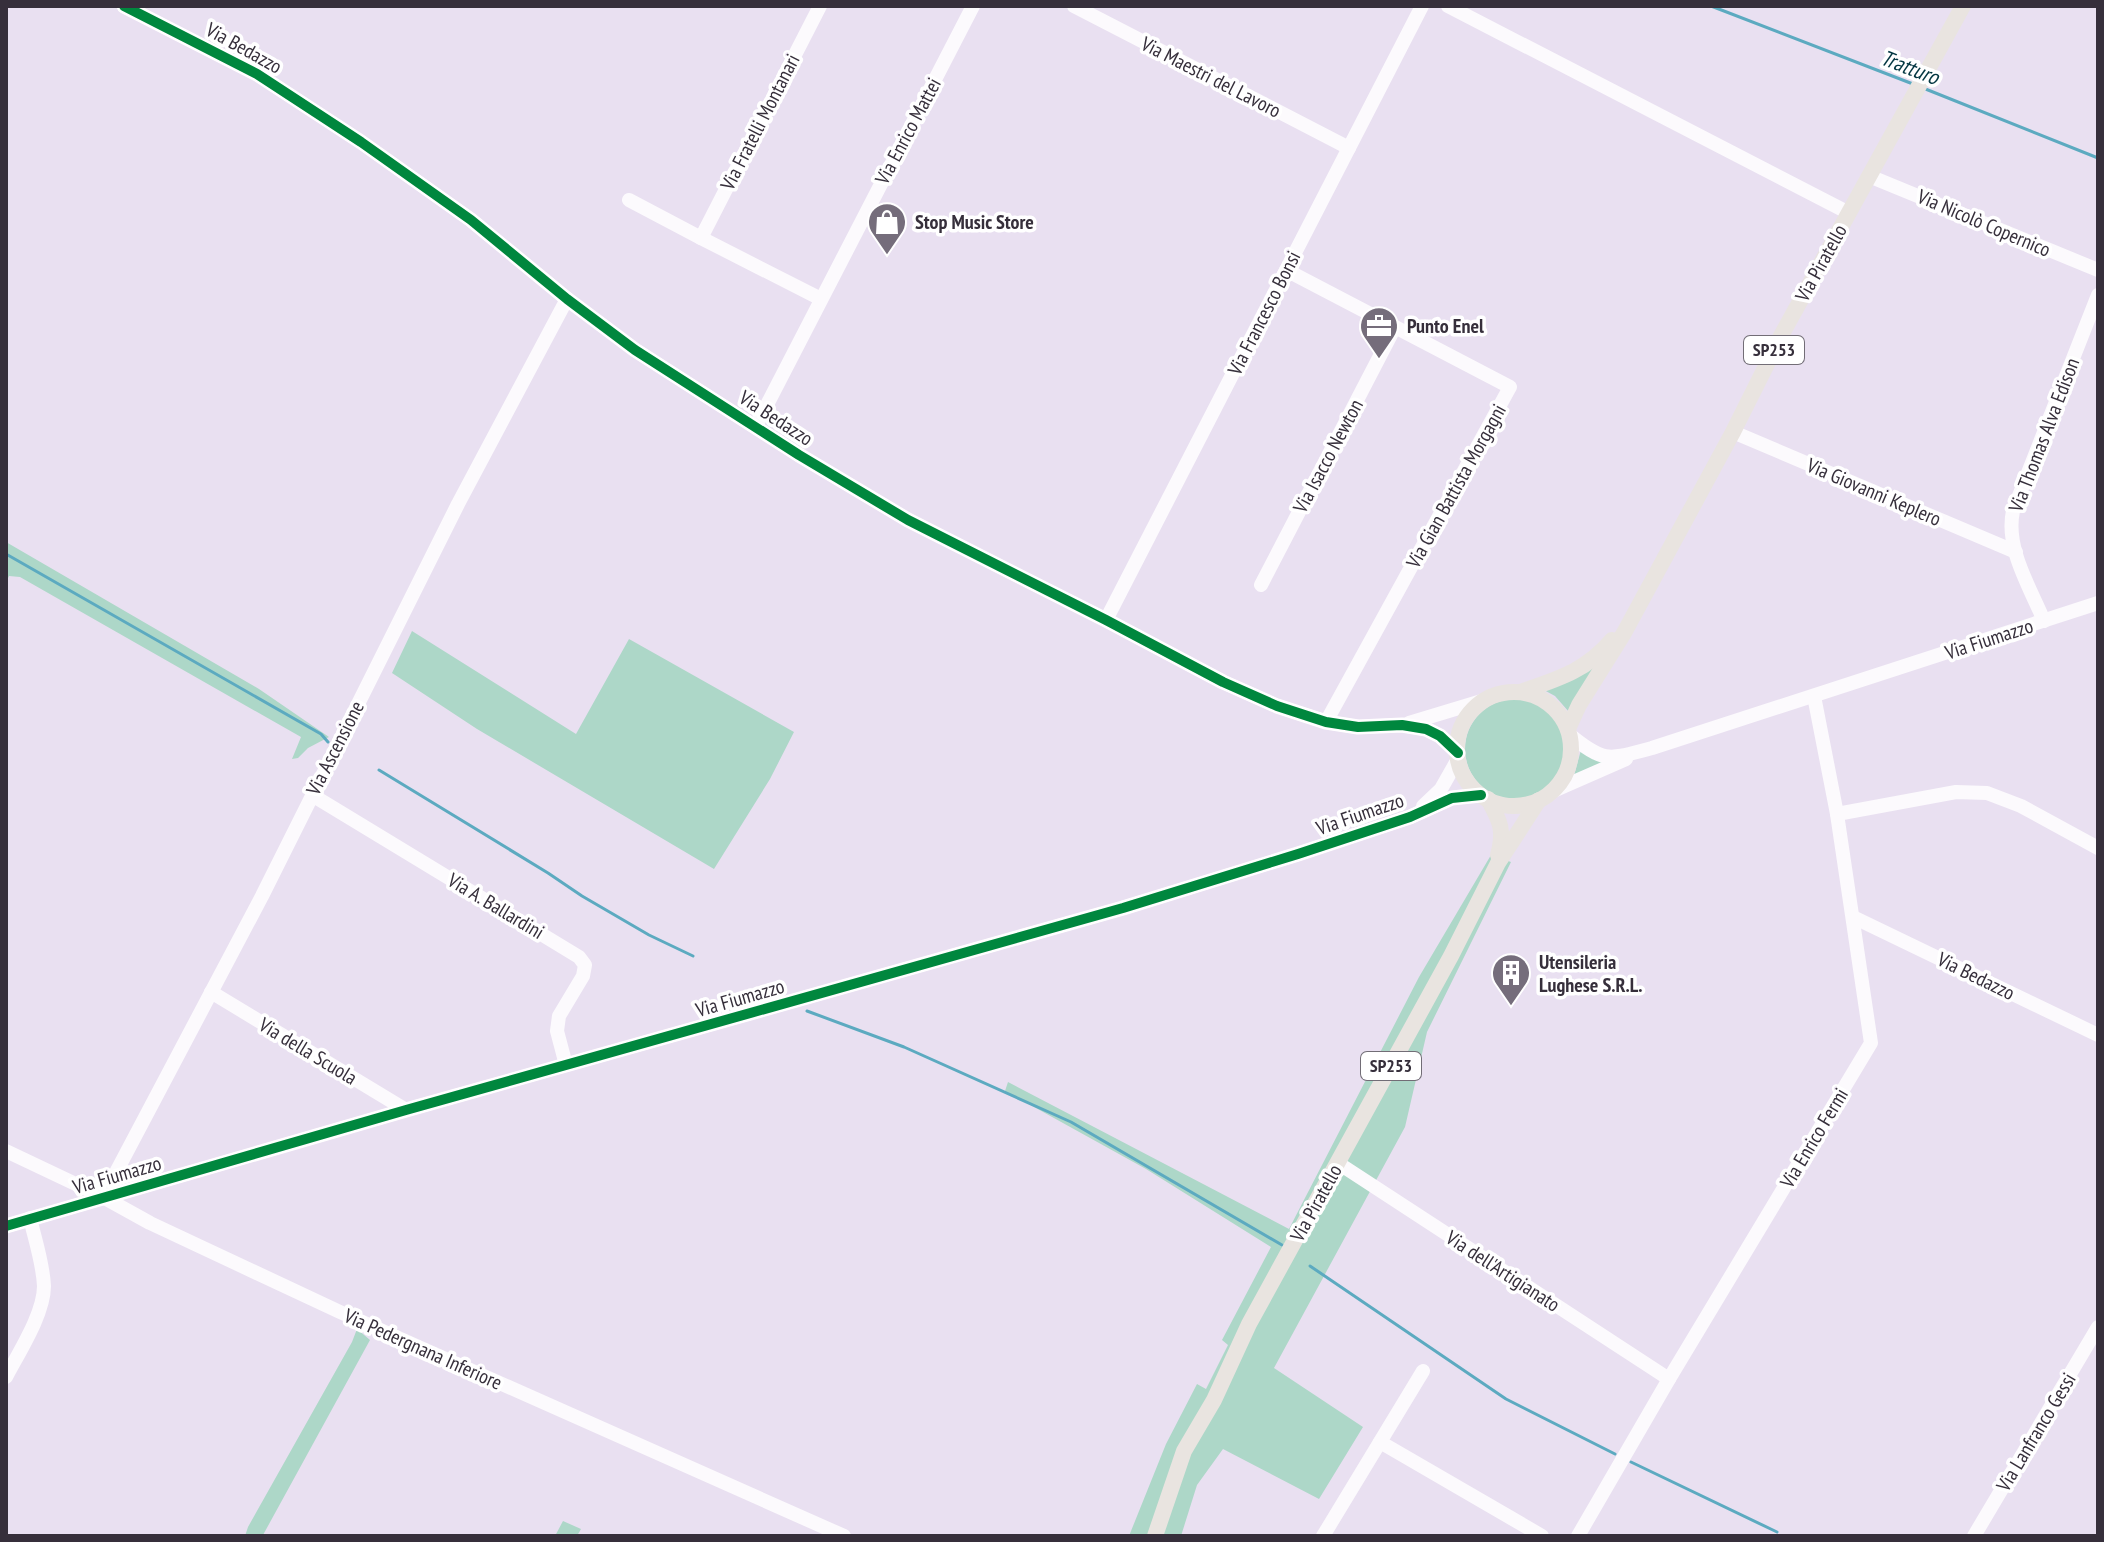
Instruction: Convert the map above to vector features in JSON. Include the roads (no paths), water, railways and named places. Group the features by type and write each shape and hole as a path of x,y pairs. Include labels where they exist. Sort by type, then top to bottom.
{"main road":[{"name":"Via Piratello","path":"1569,732 1579,705 1624,633 1733,432 1782,334 1963,6"},
{"name":"Via Piratello","path":"1520,692 1559,679 1591,662 1637,606"},
{"name":"SP253","path":"1485,700 1502,693 1520,692"},
{"path":"1520,692 1544,700 1562,718 1569,732"},
{"path":"1458,756 1459,735 1466,719 1485,700"},
{"name":"SP253","path":"1546,796 1561,782 1570,759 1569,732"},
{"name":"SP253","path":"1458,756 1470,785 1484,797"},
{"name":"Via Piratello","path":"1155,1536 1184,1451 1214,1400 1249,1324 1451,956 1498,863 1546,796"},
{"path":"1484,797 1497,803 1519,806 1546,796"},
{"name":"Via Piratello","path":"1484,797 1502,829 1492,876"}],"street":[{"name":"Via Bedazzo","path":"124,6 257,74 361,142 471,220 635,350 799,455 908,520 1223,682 1277,706 1326,722 1358,727 1416,726 1433,732 1458,756"},
{"name":"Via Fratelli Montanari","path":"701,238 820,6"},
{"name":"Via Enrico Mattei","path":"756,426 973,6"},
{"name":"Via Maestri del Lavoro","path":"1074,6 1349,148"},
{"name":"Via Francesco Bonsi","path":"1106,620 1422,6"},
{"path":"1448,6 1849,213"},
{"name":"Via Nicolò Copernico","path":"1869,176 2098,270"},
{"path":"629,200 821,299"},
{"name":"Via Gian Battista Morgagni","path":"1286,270 1510,387 1326,722"},
{"name":"Via Thomas Alva Edison","path":"2044,621 2016,552 2011,533 2013,511 2098,295"},
{"name":"Via Ascensione","path":"103,1197 262,896 458,504 567,299"},
{"name":"Via Isacco Newton","path":"1261,585 1395,327"},
{"name":"Via Giovanni Keplero","path":"1733,432 2016,552"},
{"name":"Via Fiumazzo","path":"1569,732 1592,753 1602,757 1652,748 2098,603"},
{"name":"Via Enrico Fermi","path":"1578,1536 1871,1043 1837,814 1814,696"},
{"name":"Via Bedazzo","path":"1402,725 1485,700"},
{"name":"Via Fiumazzo","path":"1546,796 1652,748"},
{"name":"Via Fiumazzo","path":"1410,817 1441,789 1458,756"},
{"path":"1837,814 1956,792 1987,793 2021,806 2098,848"},
{"name":"Via A. Ballardini","path":"312,795 579,957 585,965 583,976 556,1024 566,1065"},
{"name":"Via Fiumazzo","path":"6,1226 1123,908 1410,817 1452,798 1484,797"},
{"name":"Via Bedazzo","path":"1853,917 2098,1035"},
{"name":"Via della Scuola","path":"211,992 406,1110"},
{"name":"Via Pedergnana Inferiore","path":"6,1151 340,1312 844,1536"},
{"name":"Via dell'Artigianato","path":"1338,1163 1669,1379"},
{"path":"6,1377 42,1300 44,1286 30,1218"},
{"name":"Via Lanfranco Gessi","path":"1974,1536 2098,1327"},
{"path":"1323,1536 1423,1371"},
{"path":"1380,1442 1542,1536"}],"waterway":[{"name":"Tratturo","path":"1711,6 1913,84"},
{"name":"Tratturo","path":"1923,88 2098,158"},
{"path":"6,554 321,734 328,742"},
{"path":"379,770 582,896 649,935 693,956"},
{"path":"807,1011 904,1047 1071,1122 1282,1245"},
{"path":"1310,1266 1506,1399 1615,1454"},
{"path":"1631,1462 1777,1532"}],"place":[{"name":"Stop Music Store","path":"887,256"},
{"name":"Punto Enel","path":"1379,360"},
{"name":"Utensileria Lughese S.R.L.","path":"1511,1007"}]}
